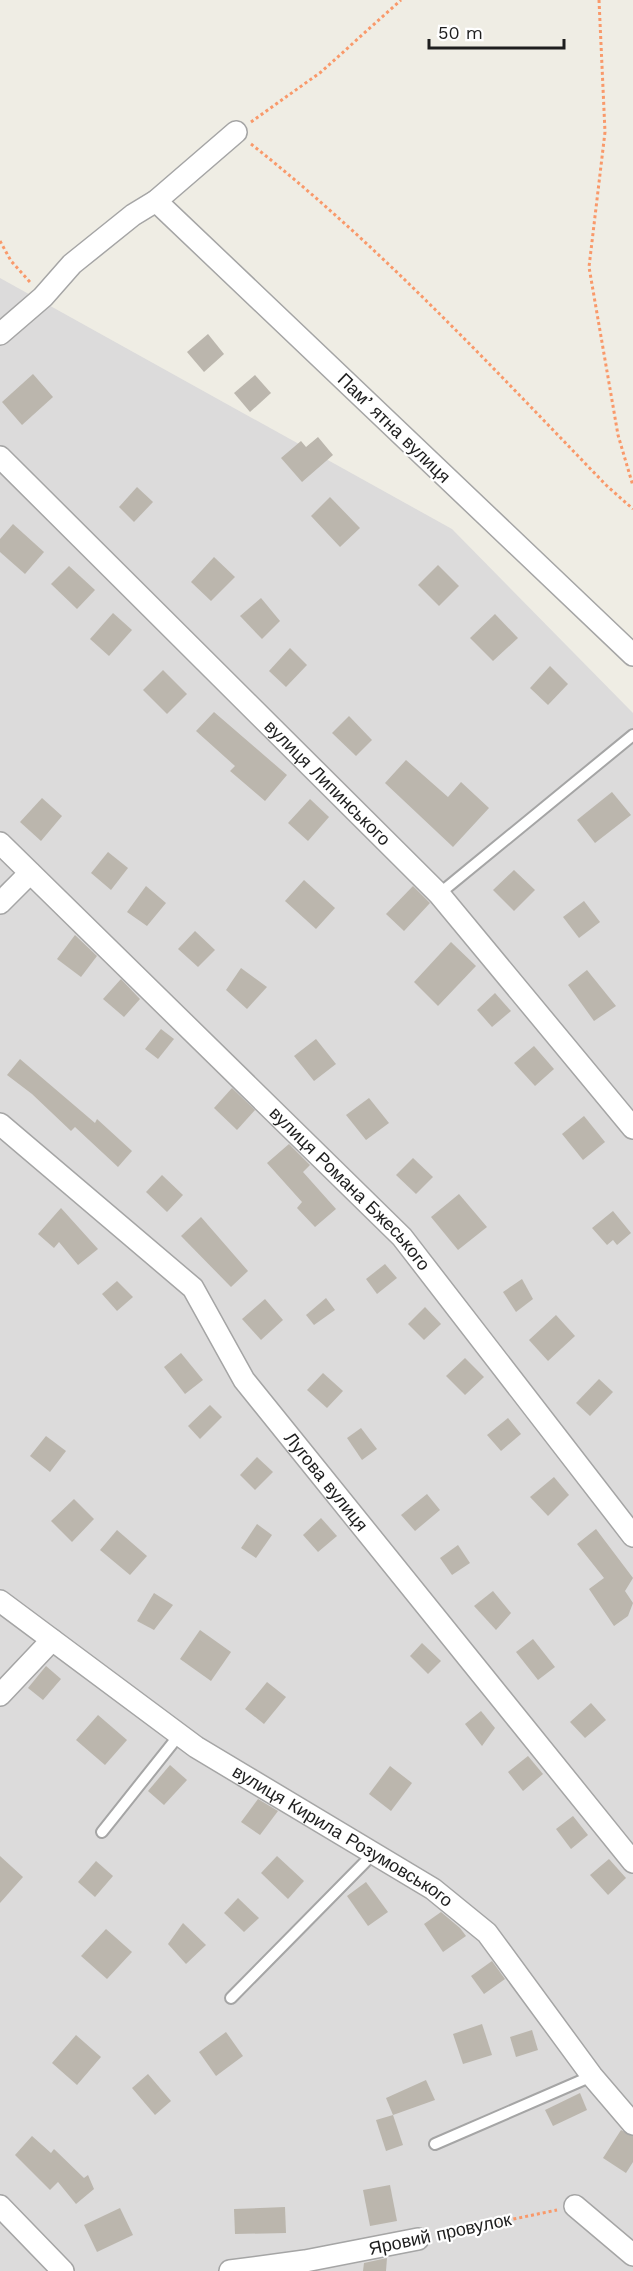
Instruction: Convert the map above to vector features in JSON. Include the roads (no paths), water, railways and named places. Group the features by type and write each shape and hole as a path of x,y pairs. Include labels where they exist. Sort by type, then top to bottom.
{"street":[{"path":"0,334 43,297 72,264 133,215 156,201 236,132"},
{"name":"Памʼятна вулиця","path":"156,201 633,656"},
{"name":"вулиця Липинського","path":"0,457 439,894 633,1128"},
{"name":"вулиця Романа Бжеського","path":"0,843 402,1237 633,1536"},
{"path":"0,903 30,873"},
{"name":"Лугова вулиця","path":"0,1124 193,1288 244,1380 633,1862"},
{"name":"вулиця Кирила Розумовського","path":"0,1601 180,1734 434,1889 487,1933 592,2076 633,2124"},
{"path":"0,1695 52,1640"},
{"path":"0,2206 63,2271"},
{"path":"575,2206 633,2255"},
{"name":"Яровий провулок","path":"230,2271 305,2261 418,2239"}],"lane":[{"path":"439,894 633,735"},
{"path":"102,1832 180,1734"},
{"path":"231,1998 374,1853"},
{"path":"435,2144 592,2076"}]}
